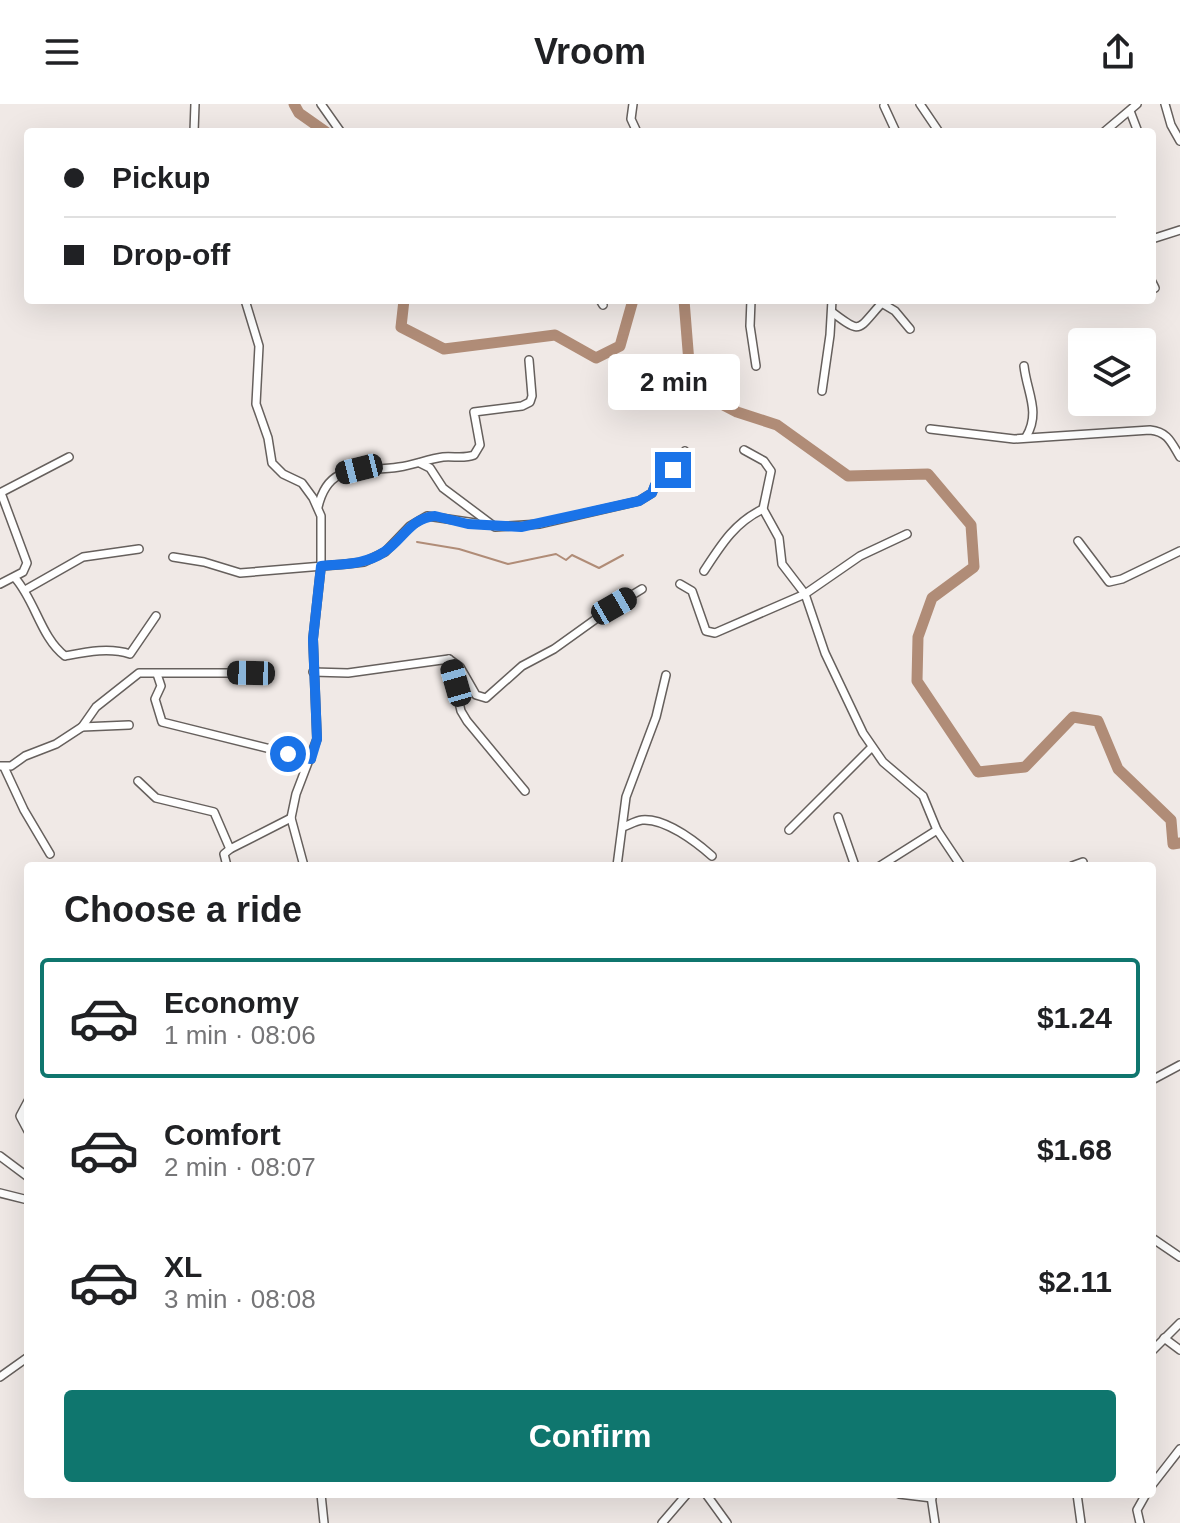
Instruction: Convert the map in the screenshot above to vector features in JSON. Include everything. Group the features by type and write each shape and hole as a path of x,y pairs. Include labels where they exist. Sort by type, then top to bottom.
{"street":[{"path":"194,128 195,104"},
{"path":"321,104 338,128"},
{"path":"633,104 631,119 635,128"},
{"path":"920,104 936,128"},
{"path":"1109,128 1137,104"},
{"path":"1165,104 1180,141"},
{"path":"884,106 894,128"},
{"path":"1130,111 1136,128"},
{"path":"1156,238 1180,230"},
{"path":"246,304 259,346 256,404 268,438 272,463 283,474 302,483 321,516 321,566 313,639 317,739 296,794 291,818 303,862"},
{"path":"751,304 750,326 756,366"},
{"path":"822,391 832,304"},
{"path":"832,312 855,328 878,304"},
{"path":"883,304 895,311 910,329"},
{"path":"318,507 324,487 340,474 474,455 480,445 474,412 522,406 530,402 529,360"},
{"path":"1024,366 1026,387 1035,413 1033,426 1026,437"},
{"path":"930,429 998,439 1162,431 1180,457"},
{"path":"744,450 764,461 771,471 763,509 779,538 784,570 805,594 825,653 871,748 883,762 918,789 937,830 958,862"},
{"path":"173,557 240,573 364,562 396,542 410,526 427,516 521,527 639,501 652,493 655,485 662,484 685,451"},
{"path":"0,584 23,572 27,563 0,493 69,457"},
{"path":"418,462 427,465 443,488 489,525"},
{"path":"704,571 740,522 763,509"},
{"path":"680,584 692,591 702,624 710,634 805,594 860,556 907,534"},
{"path":"1078,541 1109,582 1122,579 1180,551"},
{"path":"25,590 83,557 139,549"},
{"path":"15,578 65,656 93,651 130,654 156,616"},
{"path":"313,672 348,673 449,659 460,667 476,695 486,698 522,666 554,649 642,589"},
{"path":"449,659 459,703 467,721 525,791"},
{"path":"50,854 2,767 56,744 82,727 96,707 134,675 251,673"},
{"path":"157,674 161,686 155,699 162,722 311,759"},
{"path":"618,862 626,797 656,717 666,675"},
{"path":"82,727 129,725"},
{"path":"789,830 871,748"},
{"path":"138,781 156,798 214,812 230,849"},
{"path":"838,817 854,862"},
{"path":"226,862 224,854 230,849 291,818"},
{"path":"623,827 645,820 657,823 684,834 712,856"},
{"path":"886,862 937,830"},
{"path":"1156,1078 1180,1065"},
{"path":"0,1156 24,1174"},
{"path":"0,1204 2,1194 24,1199"},
{"path":"1156,1241 1180,1257"},
{"path":"1156,1347 1180,1323"},
{"path":"1164,1338 1180,1350"},
{"path":"0,1377 24,1360"},
{"path":"1156,1480 1180,1449"},
{"path":"322,1498 324,1523"},
{"path":"662,1523 684,1498"},
{"path":"709,1498 727,1523"},
{"path":"931,1498 935,1523"},
{"path":"1078,1498 1081,1523"},
{"path":"1140,1523 1137,1510 1144,1498"}],"waterway":[{"path":"294,104 299,113 320,128"},
{"path":"404,304 401,327 444,349 555,335 596,358 620,346 632,304"},
{"path":"684,304 691,388 737,412 777,425 848,476 928,474 971,525 974,567 932,598 918,637 917,681 978,772 1025,767 1073,717 1098,721 1118,769 1171,820 1173,844 1180,843"},
{"path":"417,542 459,549 508,564 556,554 566,560 572,555 599,568 623,555"}],"route":[{"path":"288,754 311,759 317,739 313,639 321,566 364,562 374,558 385,552 410,526 427,516 468,524 521,527 639,501 652,493 655,485 662,484 673,470"}]}
